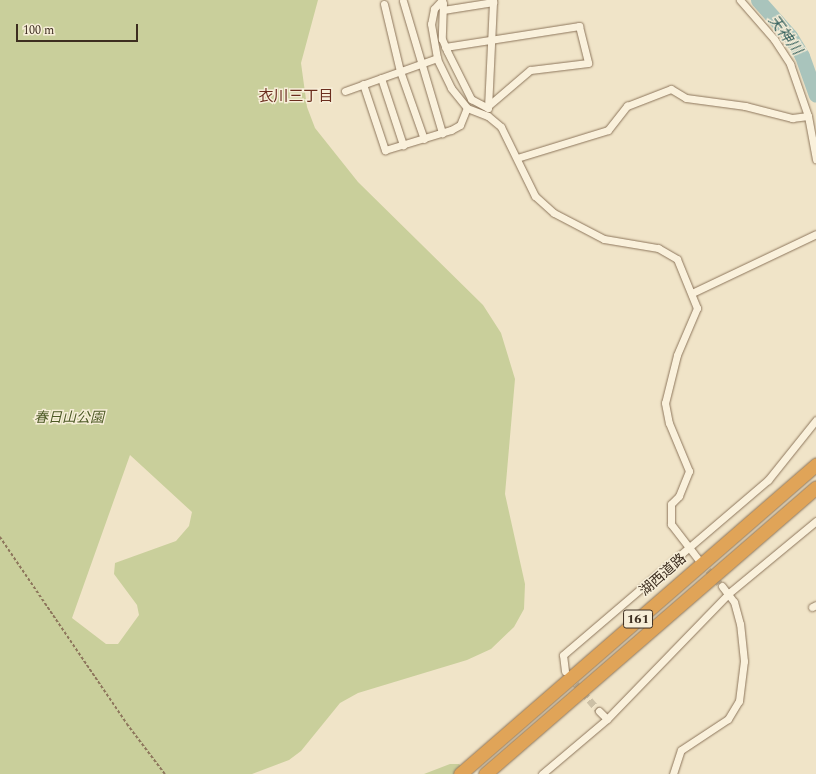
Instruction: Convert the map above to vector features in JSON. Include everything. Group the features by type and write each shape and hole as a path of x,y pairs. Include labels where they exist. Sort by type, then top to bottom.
{"highway":[{"name":"湖西道路","path":"460,774 816,464"},
{"name":"161","path":"485,774 816,487"}],"street":[{"path":"740,0 774,39 790,64 808,116 816,159"},
{"path":"403,1 419,64 442,133"},
{"path":"445,47 491,38 579,26 588,63 530,70 488,110 467,108 451,88 436,58 431,24 434,8 442,4 493,1 491,38 488,110"},
{"path":"384,4 400,71 424,139"},
{"path":"442,4 445,47 471,99 488,110 501,127 535,196 554,213 604,239 670,253 677,259 692,293 696,315 677,355 665,403 669,423 689,471 679,496 671,504 672,524 698,558"},
{"path":"345,90 436,58"},
{"path":"381,78 403,145"},
{"path":"363,84 385,150 442,133 460,125 467,108"},
{"path":"517,158 608,130 626,106 671,89 686,98 745,106 792,118 808,116"},
{"path":"692,293 816,234"},
{"path":"565,671 563,655 768,480 816,420"},
{"path":"542,774 607,719 729,593 814,523 816,531"},
{"path":"673,774 681,750 728,719 739,701 744,655 738,611 729,593 722,586"},
{"path":"599,710 607,719"}],"path":[{"path":"0,537 127,724 165,774"}],"green space":[{"name":"春日山公園","path":"0,0 318,0 301,63 307,107 315,128 358,182 483,305 501,333 515,379 505,494 525,584 524,609 514,627 491,649 467,660 358,693 340,703 301,751 289,760 252,774 0,774","holes":["130,455 192,512 189,526 176,541 115,563 114,574 137,605 139,615 118,644 106,644 72,618"]},
{"path":"450,764 459,764 469,774 424,774"}],"waterway":[{"name":"天神川","path":"758,0 790,36 802,56 816,95"}],"tunnel":[{"path":"701,562 722,586"},
{"path":"569,676 599,711"}],"district":[{"name":"衣川三丁目","path":"296,97"}]}
